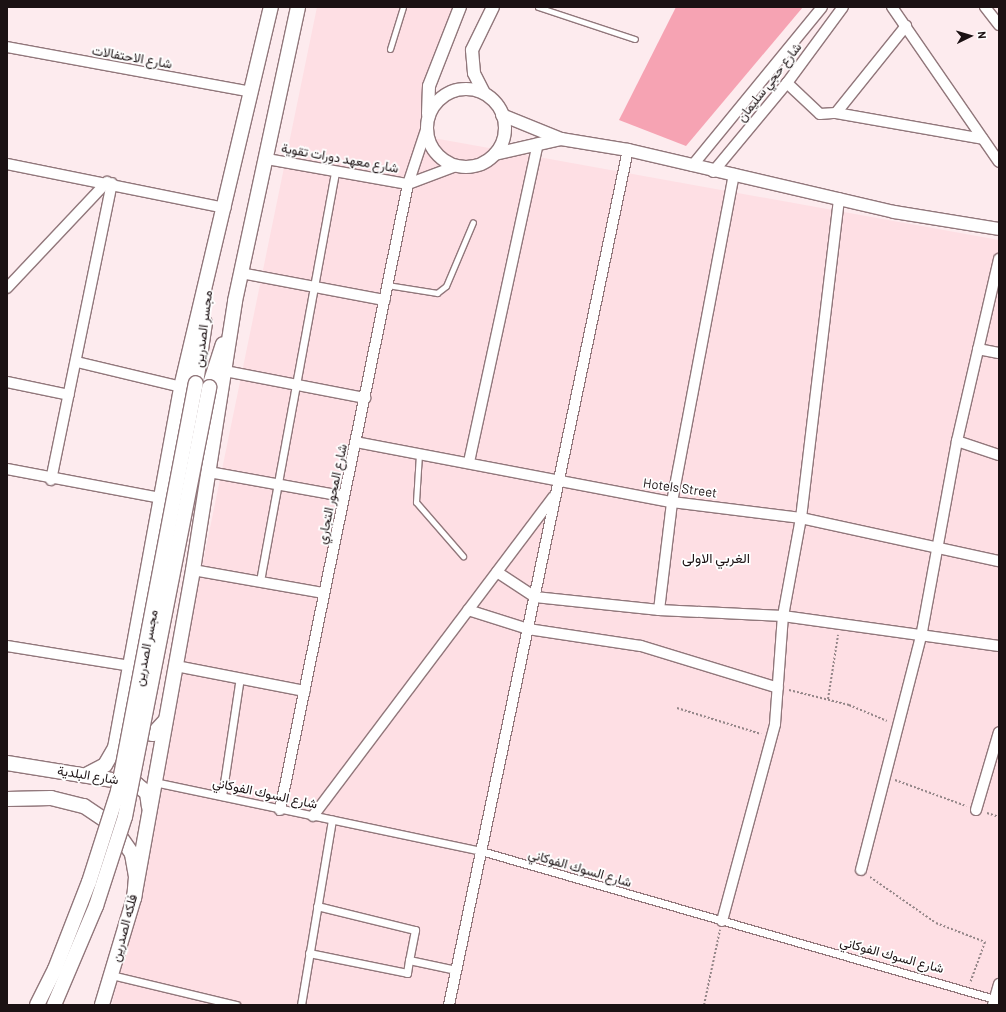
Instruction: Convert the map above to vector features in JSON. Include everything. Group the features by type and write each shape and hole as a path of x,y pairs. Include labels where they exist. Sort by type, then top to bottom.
{"main road":[{"path":"88,774 105,765 113,754 181,387 226,208 271,7"},
{"path":"134,898 193,570 235,301 267,159 298,7"},
{"name":"مجسر الصدرين","path":"54,1005 96,906 125,817 203,385 209,279"},
{"name":"مجسر الصدرين","path":"37,1005 85,894 118,791 203,385 235,301"},
{"path":"122,708 126,729 144,735 162,728 168,712"},
{"path":"7,759 27,766"},
{"name":"شارع البلدية","path":"7,763 88,774 141,787 147,793 149,811"},
{"name":"فلكه الصدرين","path":"7,799 62,799 84,806 104,818 132,854 136,877 134,898 102,1005"}],"street":[{"path":"456,166 436,153 427,122 429,86 460,7"},
{"path":"408,184 456,166 484,163 495,154 502,142 502,114 495,102 484,93 474,73 472,50 493,7"},
{"name":"شارع حجي سليمان","path":"692,166 822,7"},
{"name":"شارع حجي سليمان","path":"713,172 787,83 843,7"},
{"path":"892,7 999,162"},
{"path":"985,7 999,25"},
{"path":"836,113 906,26"},
{"name":"شارع الاحتفالات","path":"7,47 252,92"},
{"path":"787,83 820,114 836,113 983,139"},
{"path":"427,122 446,94 458,89 484,93"},
{"path":"502,114 561,139 628,150 713,172 734,174 894,212 999,229"},
{"name":"شارع المحور التجاري","path":"280,810 408,184 427,122"},
{"path":"495,154 561,139"},
{"path":"469,462 538,143"},
{"path":"449,1005 535,597 554,496 628,150"},
{"name":"شارع معهد دورات تقوية","path":"267,159 408,184"},
{"path":"7,164 110,183 226,208"},
{"path":"260,581 297,384 312,288 335,171"},
{"path":"660,610 672,502 734,174"},
{"path":"7,288 110,183"},
{"path":"51,480 77,362 110,183"},
{"path":"722,921 772,737 778,688 783,616 801,518 839,198"},
{"path":"860,870 888,777 921,637 936,548 957,441 978,349 996,283 999,260"},
{"path":"241,273 312,288 384,300"},
{"path":"978,349 999,353"},
{"path":"77,362 181,387"},
{"path":"225,371 365,398"},
{"path":"7,382 69,396"},
{"path":"957,441 999,456"},
{"name":"Hotels Street","path":"356,442 469,462 558,481 672,502 801,518 999,561"},
{"path":"7,469 51,480 161,498"},
{"path":"209,472 278,483 343,496"},
{"path":"313,816 554,496"},
{"path":"193,570 324,593"},
{"path":"497,572 535,597 660,610 783,616 921,637 999,646"},
{"path":"468,610 528,629 641,646 778,688"},
{"path":"7,646 130,666"},
{"path":"176,666 240,677 304,691"},
{"path":"222,796 240,677"},
{"path":"976,810 999,732"},
{"name":"شارع السوك الفوكاني","path":"154,782 481,852 722,921 968,988 996,1001"},
{"path":"301,1005 332,820"},
{"path":"309,953 407,972 415,930 317,906"},
{"path":"409,960 456,970"},
{"path":"111,975 236,1005"},
{"path":"996,1001 999,984"}],"lane":[{"path":"390,49 403,7"},
{"path":"538,7 635,40"},
{"path":"387,285 437,293 446,286 473,222"},
{"path":"419,454 416,502 463,556"}],"path":[{"path":"828,699 840,624"},
{"path":"778,688 828,699 900,727"},
{"path":"677,708 772,737"},
{"path":"888,777 976,810 999,817"},
{"path":"860,870 936,922 986,942 968,988"},
{"path":"704,1005 722,921"}],"shaded area":[{"path":"317,7 454,7 422,136 999,240 999,1005 112,1005"},
{"path":"676,7 803,7 686,146 619,120"}],"district":[{"name":"الغربي الاولى","path":"716,558"}]}
